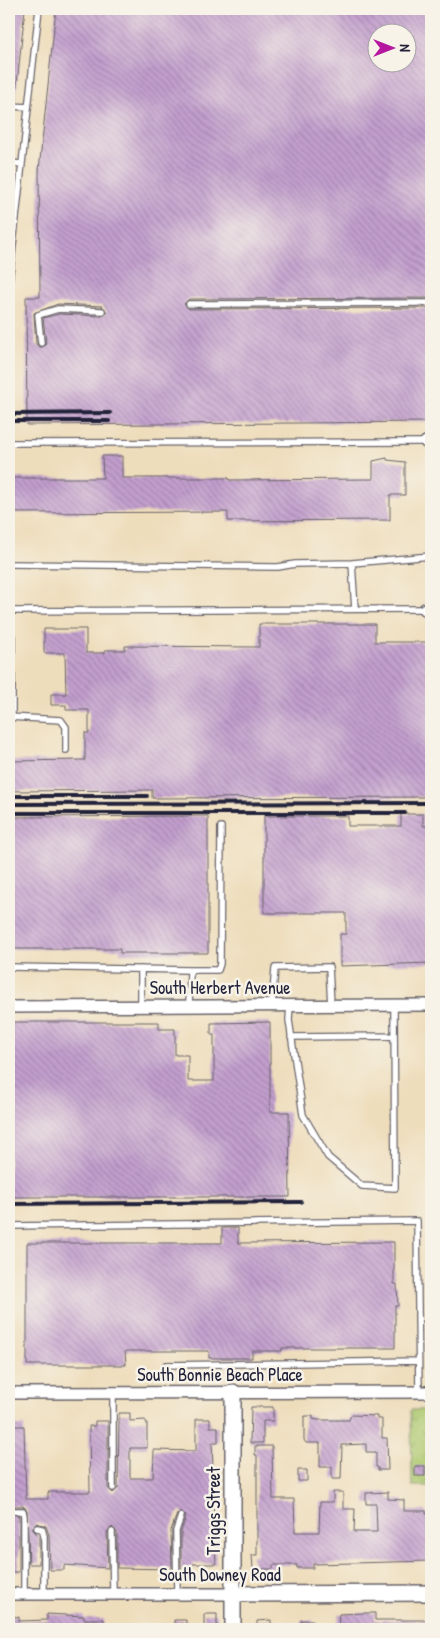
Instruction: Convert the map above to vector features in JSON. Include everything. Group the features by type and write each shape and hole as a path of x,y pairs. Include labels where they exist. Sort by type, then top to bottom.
{"street":[{"name":"South Herbert Avenue","path":"9,1007 431,1005"},
{"name":"Triggs Street","path":"232,1392 233,1629"},
{"name":"South Bonnie Beach Place","path":"9,1393 425,1392"},
{"name":"South Downey Road","path":"9,1594 431,1593"}],"lane":[{"path":"9,282 39,9"},
{"path":"9,106 28,107"},
{"path":"9,163 22,164"},
{"path":"9,213 17,210"},
{"path":"189,304 431,302"},
{"path":"41,344 38,315 58,309 102,311"},
{"path":"9,443 429,442"},
{"path":"9,564 278,567 294,564 352,563 431,556"},
{"path":"352,563 355,609"},
{"path":"9,611 428,609"},
{"path":"12,637 10,717 60,720 66,727 66,750"},
{"path":"9,967 218,970 220,964 221,827"},
{"path":"272,1005 275,968 329,967 331,1005"},
{"path":"141,969 141,1006"},
{"path":"189,1006 190,970"},
{"path":"290,1005 292,1037 303,1115 328,1157 362,1186 395,1188 394,1005"},
{"path":"292,1037 394,1036"},
{"path":"9,1226 417,1221 418,1361 425,1392"},
{"path":"166,1364 418,1361"},
{"path":"113,1393 113,1488"},
{"path":"12,1511 23,1511 24,1516 24,1594"},
{"path":"177,1594 176,1531 180,1516"},
{"path":"37,1528 42,1529 44,1536 44,1594"},
{"path":"112,1532 113,1594"}],"green space":[{"path":"411,1410 431,1410 431,1486 412,1486"}],"building":[{"path":"9,9 25,9 15,102 9,101"},
{"path":"56,9 431,9 431,298 189,299 184,304 189,309 431,308 431,422 27,425 26,297 40,297 39,170","holes":["58,304 102,306 107,312 102,316 59,314 43,318 46,343 43,347 36,344 34,313"]},
{"path":"102,456 122,456 122,478 229,478 229,480 373,479 373,461 387,458 387,460 405,462 405,495 390,495 390,520 228,521 228,512 9,513 9,478 103,478"},
{"path":"259,624 375,624 375,642 431,642 431,797 152,798 152,790 9,791 9,761 85,760 85,733 89,733 89,710 66,710 66,705 51,705 51,694 66,694 65,653 44,653 44,629 86,629 86,653 105,653 105,650 125,650 125,646 259,647"},
{"path":"401,814 423,814 423,826 431,826 431,963 340,966 340,934 346,934 346,913 264,913 264,816 348,816 348,826 401,826"},
{"path":"208,816 208,953 120,953 120,949 9,949 9,817"},
{"path":"9,1022 159,1022 159,1029 175,1029 175,1055 188,1055 188,1081 214,1081 214,1035 211,1035 211,1023 270,1022 270,1112 289,1112 290,1197 9,1197"},
{"path":"222,1228 238,1228 238,1243 394,1242 394,1284 397,1284 398,1306 395,1306 395,1348 282,1348 282,1351 252,1351 252,1358 209,1358 209,1351 125,1351 126,1365 27,1365 27,1243 222,1243"},
{"path":"251,1407 273,1407 273,1421 263,1421 263,1443 250,1443"},
{"path":"119,1413 130,1413 130,1421 145,1420 147,1423 147,1448 130,1448 130,1478 153,1478 154,1450 196,1451 196,1419 210,1419 210,1427 218,1427 218,1443 212,1443 214,1492 217,1492 217,1503 213,1503 216,1564 193,1564 192,1570 181,1570 181,1532 186,1516 181,1511 177,1514 171,1530 172,1569 117,1568 117,1532 112,1527 107,1532 108,1568 64,1565 64,1570 50,1570 49,1535 46,1526 37,1523 32,1528 39,1537 39,1564 29,1564 27,1510 23,1506 13,1506 9,1509 9,1426 24,1426 26,1499 48,1499 48,1492 90,1492 89,1426 95,1426 95,1421 108,1421 108,1488 113,1493 118,1488"},
{"path":"351,1415 377,1416 377,1419 382,1419 382,1438 387,1438 388,1470 378,1470 378,1467 376,1467 376,1452 366,1452 366,1444 342,1445 341,1479 332,1479 332,1467 320,1467 320,1443 306,1443 304,1440 304,1416 313,1416 313,1419 318,1420 349,1420"},
{"path":"255,1446 272,1446 273,1499 294,1499 295,1532 319,1532 320,1502 333,1502 333,1492 343,1492 343,1509 355,1509 354,1532 377,1532 376,1504 366,1504 366,1493 388,1492 388,1499 404,1500 404,1511 426,1511 426,1514 431,1514 430,1561 313,1564 313,1568 297,1568 297,1565 273,1565 273,1569 253,1569 252,1555 257,1555 257,1455 255,1455"},
{"path":"415,1466 425,1466 425,1476 415,1476"},
{"path":"298,1470 307,1470 307,1481 298,1481"},
{"path":"9,1513 19,1516 19,1572 9,1572"},
{"path":"375,1613 375,1620 429,1620 429,1629 338,1629 339,1614"},
{"path":"47,1614 84,1616 84,1619 104,1619 104,1629 9,1629 9,1616 19,1617 19,1621 47,1620"},
{"path":"204,1614 217,1614 217,1629 204,1629"},
{"path":"174,1620 186,1620 186,1629 174,1629"},
{"path":"271,1620 271,1629 257,1629 257,1621"},
{"path":"301,1620 313,1620 313,1629 301,1629"}],"railway":[{"path":"9,414 110,413"},
{"path":"9,421 109,421"},
{"path":"9,796 147,796"},
{"path":"9,804 429,803"},
{"path":"9,813 405,813"},
{"path":"9,1204 301,1202"}]}
